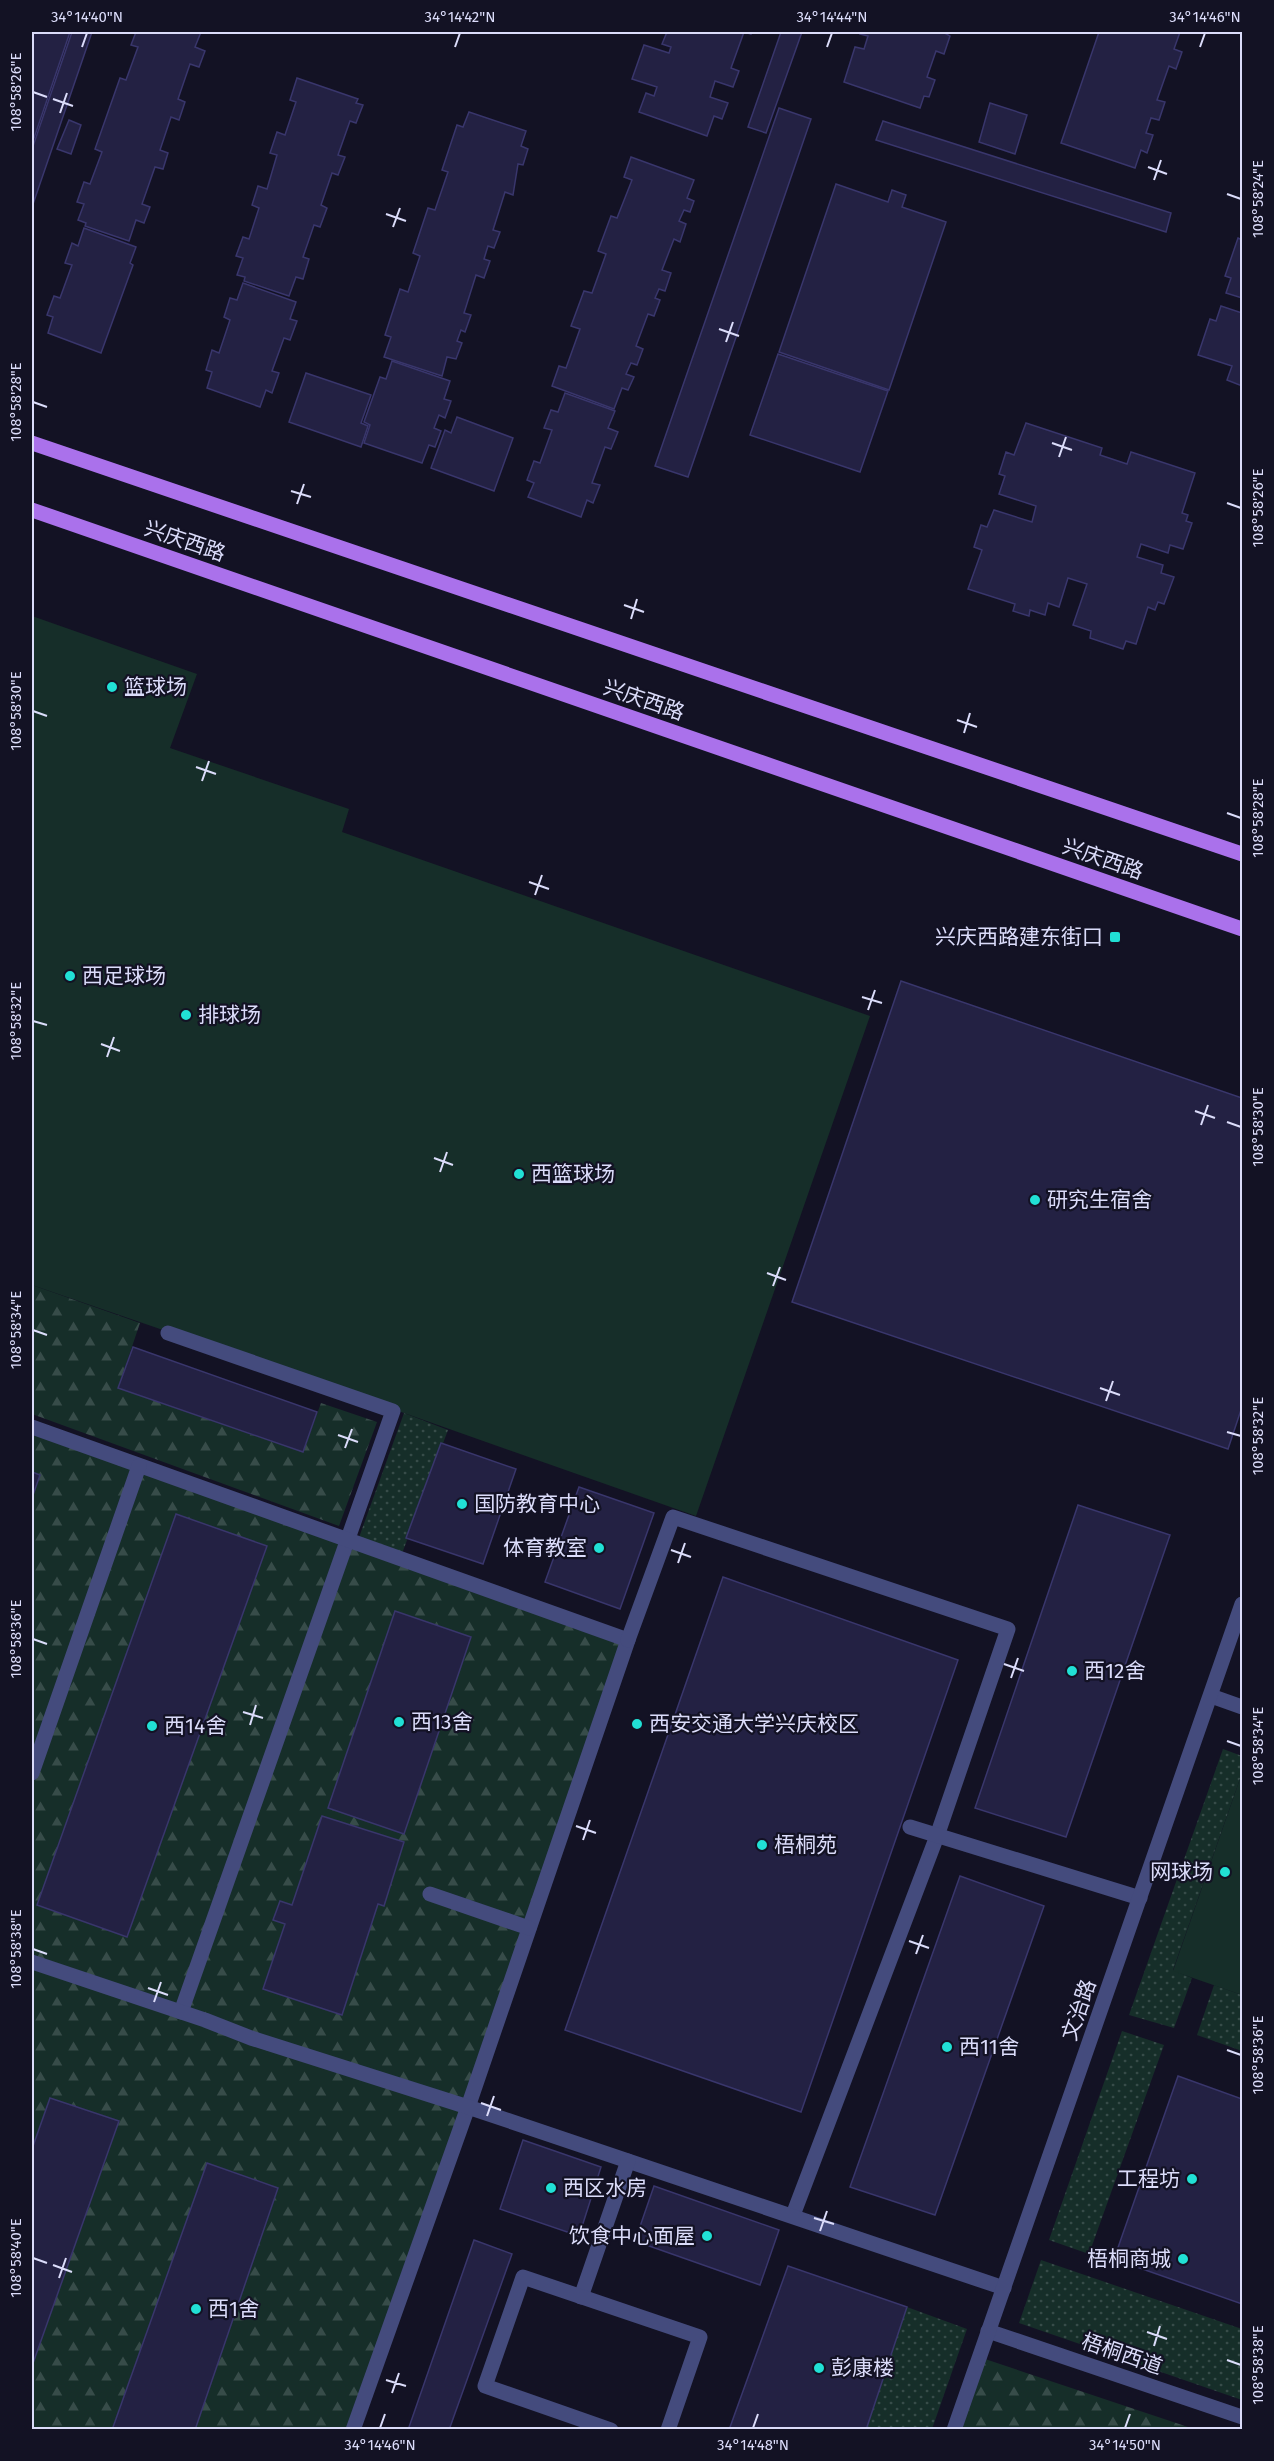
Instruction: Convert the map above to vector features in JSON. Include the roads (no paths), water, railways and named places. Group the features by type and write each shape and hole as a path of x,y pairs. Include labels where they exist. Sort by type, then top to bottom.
{"main road":[{"name":"兴庆西路","path":"32,443 1242,854"},
{"name":"兴庆西路","path":"32,510 1242,929"}],"street":[{"path":"168,1333 393,1411 181,2012"},
{"path":"32,1427 628,1640"},
{"path":"32,1773 139,1466"},
{"path":"353,2430 673,1517 1008,1629 937,1836 793,2215"},
{"name":"文治路","path":"954,2430 1242,1604"},
{"path":"1211,1696 1242,1707"},
{"path":"910,1827 1140,1898"},
{"path":"430,1894 529,1928"},
{"path":"32,1962 251,2038 468,2107 1004,2288"},
{"path":"581,2297 628,2161"},
{"path":"611,2430 485,2386 523,2277 700,2337 668,2430"},
{"name":"梧桐西道","path":"988,2331 1242,2417"}],"place":[{"name":"篮球场","path":"112,687"},
{"name":"兴庆西路建东街口","path":"1115,937"},
{"name":"西足球场","path":"70,976"},
{"name":"排球场","path":"186,1015"},
{"name":"西篮球场","path":"519,1174"},
{"name":"研究生宿舍","path":"1035,1200"},
{"name":"国防教育中心","path":"462,1504"},
{"name":"体育教室","path":"599,1548"},
{"name":"西12舍","path":"1072,1671"},
{"name":"西13舍","path":"399,1722"},
{"name":"西安交通大学兴庆校区","path":"637,1724"},
{"name":"西14舍","path":"152,1726"},
{"name":"梧桐苑","path":"762,1845"},
{"name":"网球场","path":"1225,1872"},
{"name":"西11舍","path":"947,2047"},
{"name":"工程坊","path":"1192,2179"},
{"name":"西区水房","path":"551,2188"},
{"name":"饮食中心面屋","path":"707,2236"},
{"name":"梧桐商城","path":"1183,2259"},
{"name":"西1舍","path":"196,2309"},
{"name":"彭康楼","path":"819,2368"}]}
